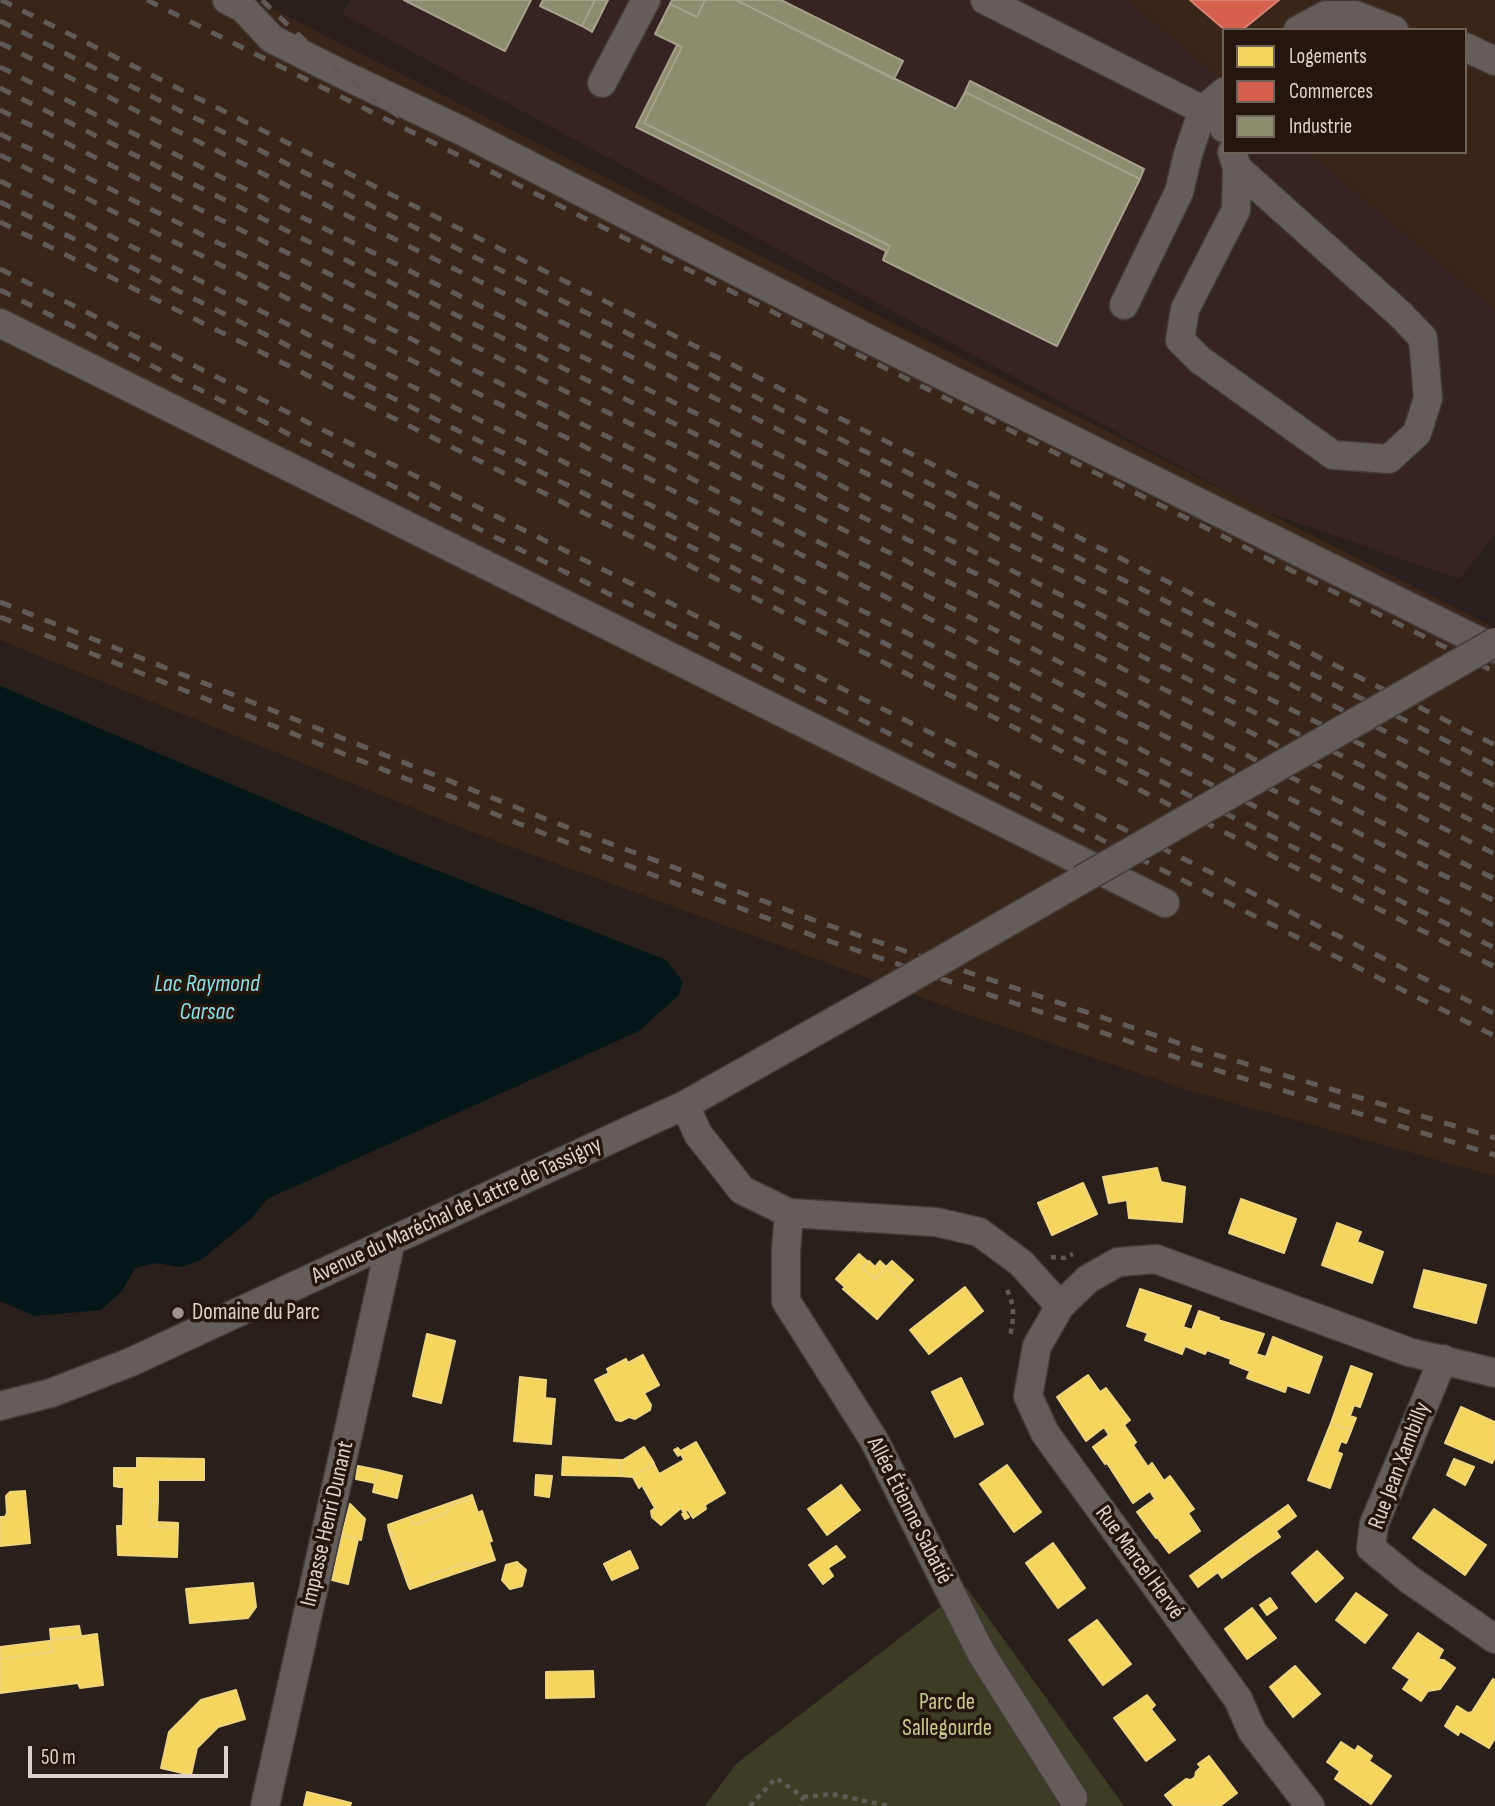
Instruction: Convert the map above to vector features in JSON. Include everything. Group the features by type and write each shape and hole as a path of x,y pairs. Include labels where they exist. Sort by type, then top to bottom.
{"street":[{"path":"227,0 243,8 272,39 462,131 880,344 1495,649"},
{"path":"602,83 646,0"},
{"path":"985,0 1217,119"},
{"path":"1302,28 1326,15 1356,15 1389,28"},
{"path":"1467,48 1495,61"},
{"path":"1124,304 1179,192 1188,154 1217,119 1222,100"},
{"path":"1234,160 1423,338 1428,398 1417,433 1389,459 1333,455 1200,360 1180,340 1185,309 1236,210 1234,160"},
{"path":"0,323 1165,903"},
{"name":"Avenue du Maréchal de Lattre de Tassigny","path":"0,1406 51,1393 131,1362 685,1105 1495,642"},
{"path":"685,1105 698,1134 742,1190 789,1213 936,1223 979,1232 1021,1263 1060,1306"},
{"name":"Allée Étienne Sabatié","path":"789,1213 786,1301 874,1440 981,1653 1073,1798"},
{"name":"Impasse Henri Dunant","path":"265,1806 391,1241"},
{"name":"Rue Marcel Hervé","path":"1310,1806 1252,1731 1238,1699 1045,1433 1028,1396 1037,1346 1060,1306 1088,1279 1118,1262 1156,1259 1409,1352 1495,1373"},
{"name":"Rue Jean Xambilly","path":"1443,1359 1374,1524 1371,1548 1410,1580 1495,1639"}],"path":[{"path":"750,1806 776,1778 803,1797 832,1794 889,1806"},
{"path":"801,1806 803,1797"}],"shaded area":[{"path":"0,0 255,0 1495,628 1495,1176 1184,1089 955,1010 482,836 0,640"},
{"path":"351,0 1126,0 1222,80 1222,154 1309,154 1495,310 1495,534 1460,579 1263,511 342,14"},
{"path":"1126,0 1495,0 1495,310 1309,154 1467,154 1467,28 1222,28 1222,80"}],"green space":[{"name":"Parc de Sallegourde","path":"966,1587 1124,1806 705,1806 736,1764"}],"water":[{"name":"Lac Raymond Carsac","path":"0,686 405,858 666,960 683,982 679,995 639,1031 267,1199 252,1218 201,1260 181,1267 156,1263 135,1268 122,1291 101,1310 35,1316 0,1301"}],"building: Logements":[{"path":"1157,1168 1161,1182 1185,1187 1182,1222 1129,1218 1127,1200 1109,1203 1103,1177"},
{"path":"1083,1183 1097,1214 1052,1235 1038,1203"},
{"path":"1241,1199 1296,1219 1284,1253 1229,1233"},
{"path":"1337,1223 1361,1232 1357,1242 1383,1252 1372,1283 1322,1265"},
{"path":"859,1254 868,1262 862,1268 875,1279 886,1267 907,1286 877,1319 843,1289 845,1287 836,1279"},
{"path":"869,1261 875,1267 880,1261 886,1267 875,1279 862,1268"},
{"path":"892,1261 913,1280 907,1286 886,1267"},
{"path":"1424,1270 1486,1285 1476,1323 1414,1307"},
{"path":"965,1287 983,1311 929,1354 910,1330"},
{"path":"1140,1289 1191,1306 1183,1327 1192,1330 1199,1311 1219,1318 1218,1320 1264,1334 1256,1354 1266,1357 1273,1337 1322,1357 1309,1393 1287,1385 1285,1392 1247,1378 1250,1371 1230,1363 1231,1359 1207,1350 1205,1354 1185,1346 1182,1354 1145,1340 1148,1333 1127,1326"},
{"path":"427,1334 455,1341 441,1403 413,1396"},
{"path":"643,1355 659,1385 644,1393 651,1405 650,1410 635,1419 629,1417 616,1420 595,1380 609,1373 607,1369 626,1359 628,1363"},
{"path":"1351,1366 1372,1374 1360,1407 1354,1405 1350,1416 1356,1418 1351,1431 1331,1423"},
{"path":"1088,1375 1100,1392 1106,1388 1130,1420 1124,1425 1136,1442 1133,1445 1148,1467 1152,1463 1164,1481 1170,1476 1194,1509 1188,1513 1200,1531 1169,1553 1137,1512 1155,1499 1150,1491 1133,1503 1093,1447 1109,1435 1104,1427 1086,1441 1057,1397"},
{"path":"520,1377 546,1380 545,1398 555,1399 551,1444 514,1441"},
{"path":"961,1378 983,1424 955,1437 932,1392"},
{"path":"1461,1407 1495,1422 1495,1457 1492,1463 1445,1443"},
{"path":"1331,1423 1351,1431 1346,1443 1341,1441 1337,1452 1342,1454 1330,1488 1308,1480"},
{"path":"696,1442 725,1493 705,1505 706,1509 693,1518 688,1510 685,1511 689,1517 685,1519 681,1508 661,1525 652,1517 651,1511 655,1508 642,1485 639,1488 633,1477 654,1464 659,1474 684,1460 681,1454 678,1456 674,1450 678,1448 680,1451"},
{"path":"644,1447 654,1463 633,1477 620,1476 620,1460"},
{"path":"563,1457 620,1460 620,1476 562,1475"},
{"path":"137,1458 204,1459 204,1480 158,1480 158,1501 151,1501 150,1527 178,1528 177,1557 118,1555 117,1526 123,1526 124,1487 119,1487 120,1468 137,1468"},
{"path":"1454,1459 1474,1467 1465,1485 1447,1475"},
{"path":"1007,1465 1041,1512 1014,1532 980,1484"},
{"path":"358,1466 378,1470 375,1483 356,1479"},
{"path":"114,1468 120,1468 119,1487 114,1486"},
{"path":"378,1470 402,1476 397,1498 373,1492"},
{"path":"536,1475 552,1476 549,1497 535,1495"},
{"path":"841,1485 849,1496 844,1500 836,1489"},
{"path":"836,1489 844,1500 849,1496 860,1510 827,1535 808,1509"},
{"path":"25,1491 30,1543 0,1546 0,1517 5,1517 7,1513 6,1496 10,1492"},
{"path":"472,1495 478,1513 482,1511 495,1560 468,1566 467,1562 431,1575 433,1581 410,1589 408,1585 411,1584 388,1525 410,1517 413,1525 449,1512 447,1507 468,1500 467,1497"},
{"path":"467,1497 468,1500 447,1507 449,1512 413,1525 410,1517"},
{"path":"151,1501 158,1501 157,1522 178,1523 178,1528 150,1527"},
{"path":"350,1504 365,1519 361,1540 342,1535"},
{"path":"1288,1505 1296,1516 1276,1531 1280,1537 1251,1557 1239,1540"},
{"path":"1434,1509 1486,1545 1465,1575 1413,1538"},
{"path":"392,1530 411,1584 408,1585 389,1531"},
{"path":"342,1535 358,1539 348,1584 332,1580"},
{"path":"1239,1540 1251,1557 1222,1578 1218,1572 1198,1587 1190,1576"},
{"path":"1053,1543 1085,1588 1058,1608 1026,1563"},
{"path":"836,1546 845,1557 828,1568 833,1576 823,1584 809,1565"},
{"path":"630,1551 638,1568 612,1580 604,1564"},
{"path":"1317,1551 1343,1578 1316,1602 1292,1573"},
{"path":"489,1560 433,1581 431,1575 467,1562 468,1566"},
{"path":"517,1562 526,1570 522,1586 510,1589 502,1580 506,1565"},
{"path":"253,1583 256,1607 248,1618 190,1623 186,1589"},
{"path":"1356,1593 1387,1615 1365,1643 1336,1620"},
{"path":"1270,1598 1277,1608 1267,1615 1260,1605"},
{"path":"1252,1608 1276,1638 1247,1659 1225,1629"},
{"path":"1097,1620 1131,1664 1103,1685 1069,1640"},
{"path":"79,1626 81,1636 51,1640 50,1629"},
{"path":"1418,1633 1443,1650 1438,1659 1455,1668 1440,1689 1428,1691 1393,1668"},
{"path":"97,1634 103,1685 80,1688 78,1683 0,1693 0,1659 52,1652 49,1641"},
{"path":"49,1641 52,1652 0,1659 0,1647"},
{"path":"1295,1666 1320,1694 1293,1717 1270,1687"},
{"path":"593,1671 594,1697 546,1698 546,1672"},
{"path":"1410,1679 1428,1691 1421,1701 1403,1689"},
{"path":"1493,1679 1495,1738 1489,1748 1460,1731 1458,1735 1445,1726 1457,1706 1468,1713 1472,1712"},
{"path":"236,1690 245,1719 218,1727 197,1748 191,1775 161,1768 169,1732 201,1700"},
{"path":"1147,1695 1155,1705 1151,1709 1175,1740 1146,1761 1114,1718"},
{"path":"1341,1742 1355,1751 1358,1746 1372,1756 1369,1761 1391,1776 1371,1804 1335,1779 1340,1771 1327,1762"},
{"path":"1209,1756 1237,1793 1220,1806 1174,1806 1165,1795 1186,1779 1195,1777 1201,1767 1198,1764"},
{"path":"307,1792 351,1803 350,1806 304,1806"}],"building: Commerces":[{"path":"1190,0 1279,0 1244,28 1223,28"}],"building: Industrie":[{"path":"404,0 531,0 505,51"},
{"path":"543,0 595,0 582,26 540,6"},
{"path":"595,0 608,0 592,32 582,26"},
{"path":"672,0 705,0 697,17 670,4"},
{"path":"705,0 736,0 956,109 965,92 1140,179 1057,346 883,260 890,246 644,123 682,47 655,34 670,4 697,17"},
{"path":"736,0 781,0 903,61 894,79"},
{"path":"677,45 682,47 644,123 890,246 883,260 886,251 636,127"},
{"path":"970,81 1144,169 1140,179 965,92"}],"railway":[{"path":"1,0 1495,745"},
{"path":"147,0 1495,672"},
{"path":"262,0 365,92 403,119"},
{"path":"0,21 1495,765"},
{"path":"0,43 1495,786"},
{"path":"0,67 1495,811"},
{"path":"0,88 1495,832"},
{"path":"0,110 1495,854"},
{"path":"0,134 1495,879"},
{"path":"0,155 1495,901"},
{"path":"0,181 1495,926"},
{"path":"0,202 1495,948"},
{"path":"0,222 1495,967"},
{"path":"0,269 1495,1014"},
{"path":"0,290 1495,1036"},
{"path":"0,602 553,822 819,922 1193,1048 1495,1138"},
{"path":"0,617 550,836 814,936 1190,1062 1495,1155"}],"place":[{"name":"Domaine du Parc","path":"178,1313"}]}
